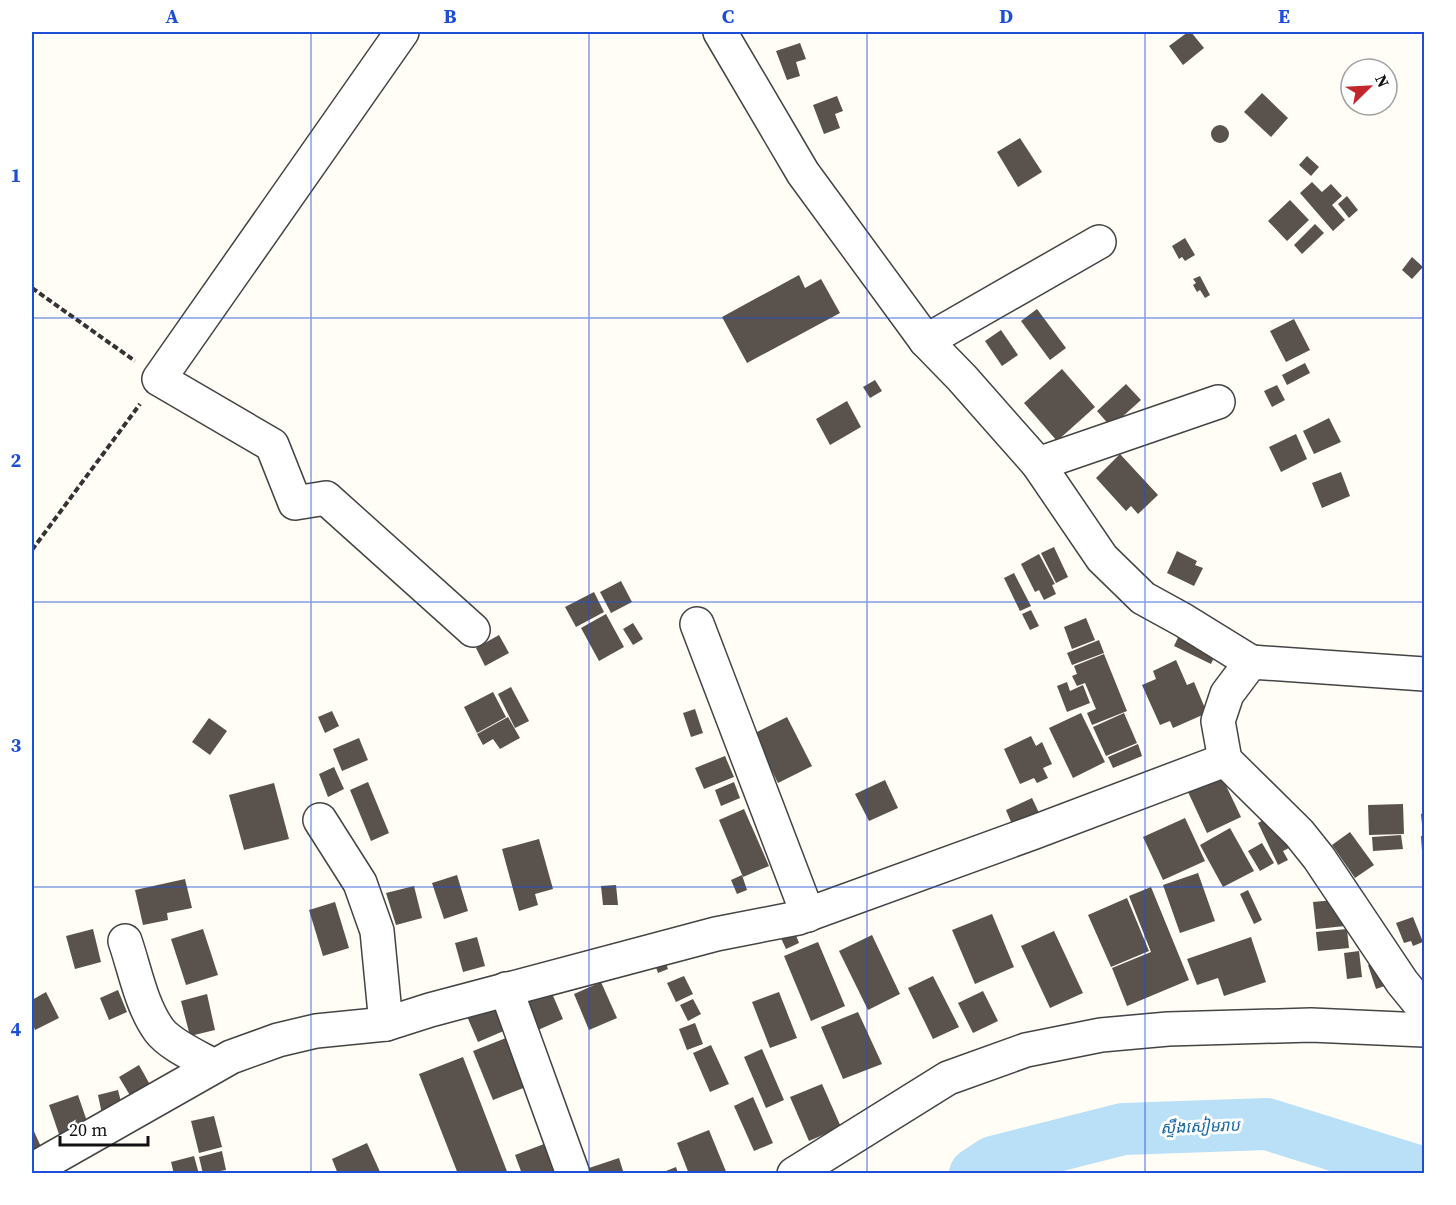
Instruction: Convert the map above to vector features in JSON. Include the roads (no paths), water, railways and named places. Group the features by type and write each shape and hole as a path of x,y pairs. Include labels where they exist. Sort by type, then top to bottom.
{"street":[{"path":"402,32 159,379 272,445 295,502 326,498 473,630"},
{"path":"720,32 803,173 926,341 1038,464 1102,558 1143,598 1251,662 1425,674"},
{"path":"926,341 1099,242"},
{"path":"1038,464 1218,402"},
{"path":"697,624 808,915"},
{"path":"1251,662 1227,694 1218,721 1226,760 1299,833 1319,858 1402,982 1425,1009"},
{"path":"32,1170 231,1057 278,1040 316,1031 386,1024 506,989 716,934 760,927 808,915 1226,760"},
{"path":"320,820 360,883 377,931 386,1024"},
{"path":"125,941 148,1009 160,1031 184,1050 214,1066"},
{"path":"506,989 573,1173"},
{"path":"794,1173 948,1078 1026,1050 1101,1035 1168,1029 1311,1024 1425,1030"}],"waterway":[{"name":"ស្ទឹងសៀមរាប","path":"975,1174 993,1162 1123,1129 1267,1124 1424,1173"}]}
